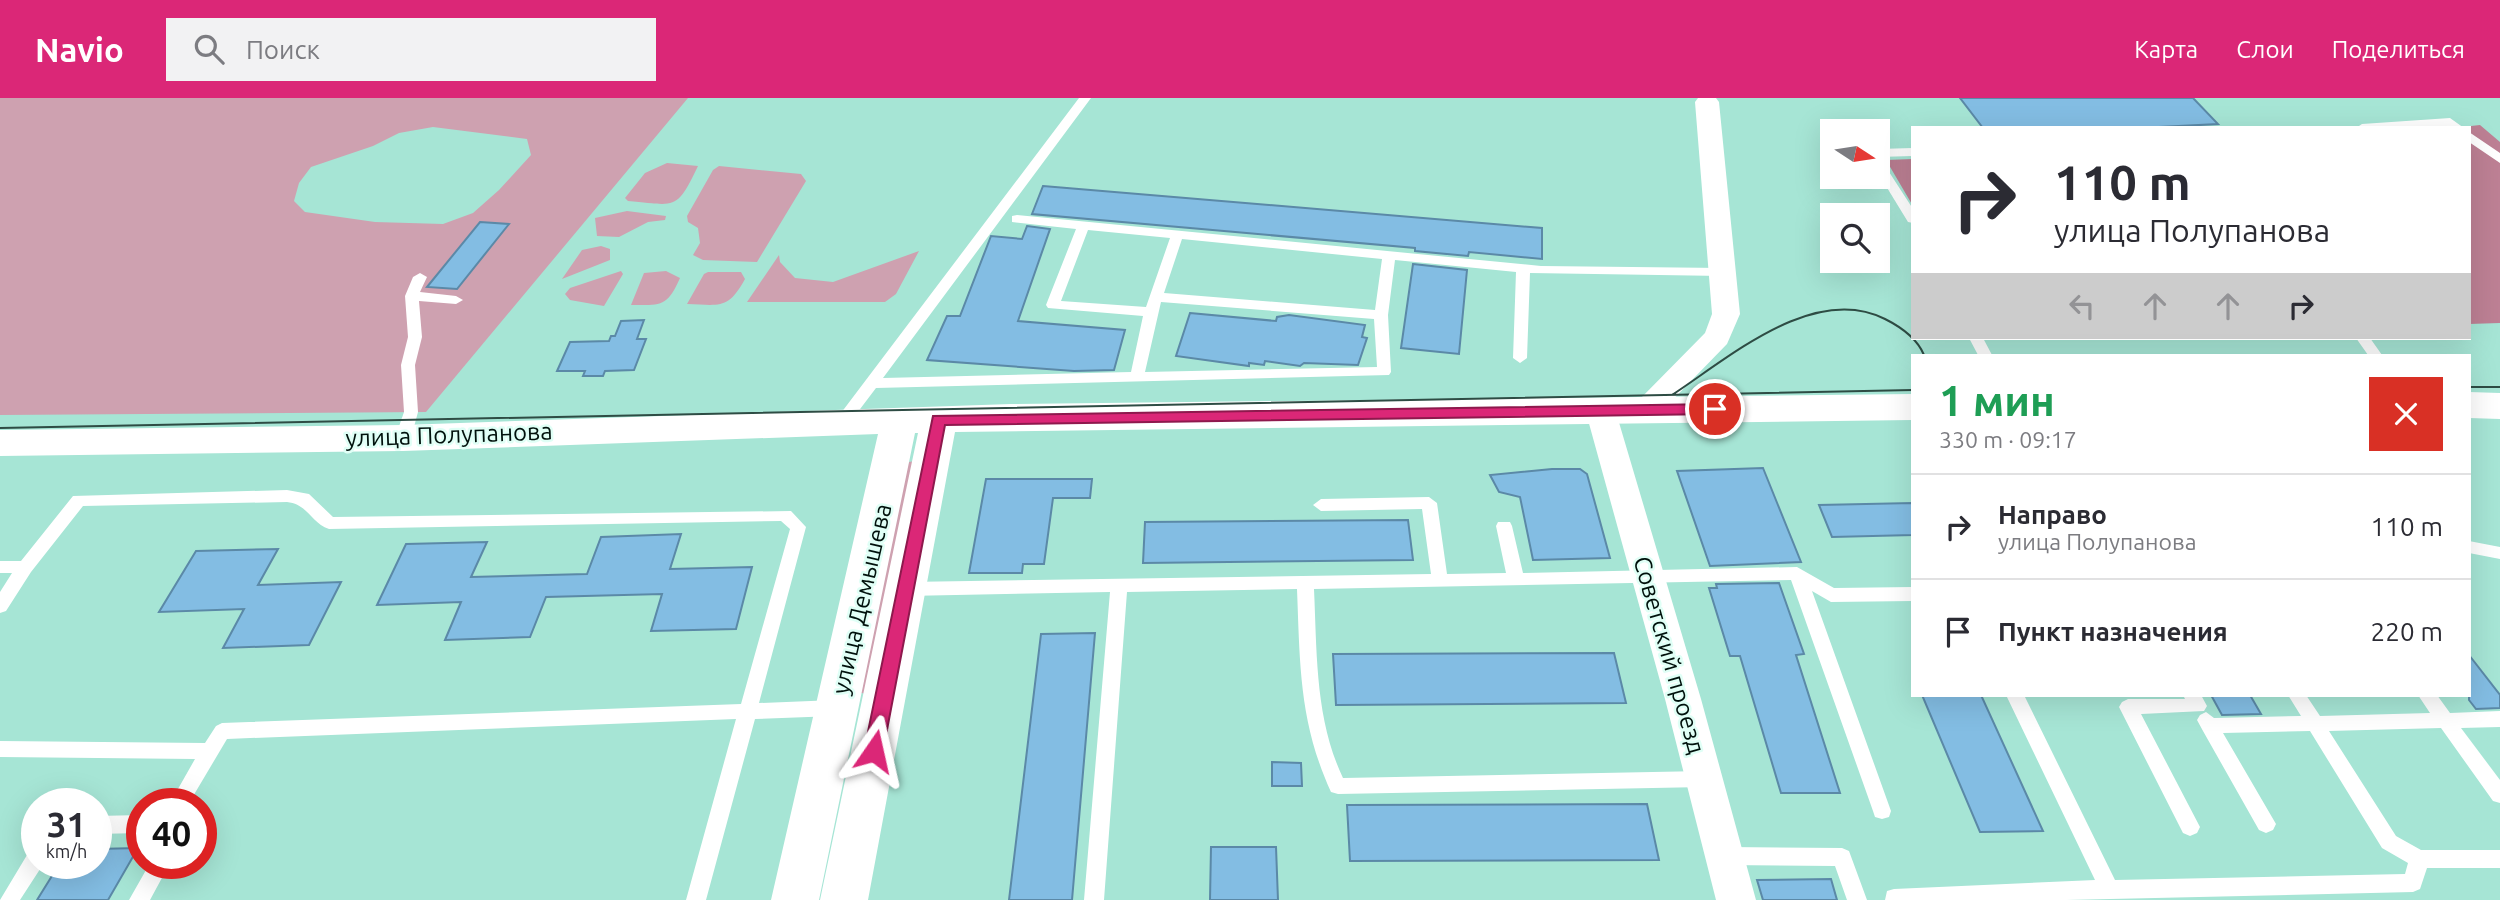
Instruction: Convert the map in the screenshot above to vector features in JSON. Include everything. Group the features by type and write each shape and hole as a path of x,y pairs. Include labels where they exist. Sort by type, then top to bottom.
{"street":[{"path":"1648,408 1717,337 1726,314 1707,102"},
{"path":"2471,405 2500,407"},
{"name":"улица Полупанова","path":"0,443 403,438 918,420 1648,408 1911,408"},
{"name":"Советский проезд","path":"1600,410 1736,900"},
{"name":"улица Демышева","path":"844,900 906,589 918,420"},
{"name":"улица Демышева","path":"795,900 895,451 918,420"},
{"path":"837,708 882,709"}],"lane":[{"path":"839,422 1086,98"},
{"path":"2391,126 2450,122 2455,126"},
{"path":"2471,137 2500,159"},
{"path":"1890,153 1911,152"},
{"path":"1890,183 1911,216"},
{"path":"1017,219 1523,268 1723,272"},
{"path":"1083,226 1053,305 1151,312"},
{"path":"1137,377 1151,312 1177,235"},
{"path":"870,383 1384,372 1381,315 1389,255"},
{"path":"1520,358 1523,268"},
{"path":"403,438 411,412 408,366 415,337 412,296 420,277"},
{"path":"412,296 456,300"},
{"path":"1156,297 1381,315"},
{"path":"903,310 921,315"},
{"path":"2364,340 2374,354"},
{"path":"0,606 25,566 79,500 287,496 303,498 329,523 785,515 798,527 695,900"},
{"path":"1321,505 1429,503 1440,581"},
{"path":"1504,526 1516,579"},
{"path":"2471,547 2500,553"},
{"path":"0,567 25,566"},
{"path":"1797,573 1882,811"},
{"path":"906,589 1797,573 1831,595 1911,594"},
{"path":"1305,583 1313,716 1325,763 1338,786 1704,779"},
{"path":"1094,900 1119,586"},
{"path":"2016,697 2109,889"},
{"path":"2298,697 2389,842 2419,859 2500,859"},
{"path":"2428,697 2500,795"},
{"path":"2190,827 2125,701 2195,700 2266,824"},
{"path":"187,788 222,731 837,708"},
{"path":"2209,726 2500,719"},
{"path":"0,748 210,751"},
{"path":"1725,856 1842,857 1857,900"},
{"path":"1894,898 2109,889 2413,883 2419,859"},
{"path":"9,900 22,879"},
{"path":"139,900 151,879"}],"shaded area":[{"path":"0,98 688,98 426,412 0,415","holes":["433,127 527,139 531,155 499,190 473,213 443,224 375,222 305,212 294,201 299,183 311,167 373,146 399,133"]},
{"path":"2480,125 2500,142 2500,323 2471,324 2471,126"},
{"path":"1911,159 1911,203 1890,167 1890,160"},
{"path":"667,163 698,166 679,198 673,202 656,204 628,201 625,198 645,173"},
{"path":"719,166 801,174 806,181 757,262 703,260 693,255 700,243 698,228 688,222 687,216 713,170"},
{"path":"627,211 666,216 665,220 648,222 619,237 597,236 595,218"},
{"path":"601,246 610,249 610,260 562,279 582,250"},
{"path":"919,251 896,294 885,302 747,302 779,255 780,262 795,278 833,282"},
{"path":"621,271 623,274 604,306 570,300 565,294 570,288"},
{"path":"666,271 680,278 667,299 657,304 631,305 644,273"},
{"path":"741,272 745,279 733,296 722,304 687,304 704,274"},
{"path":"915,461 868,694 861,693 905,470 909,462"}],"building":[{"path":"1960,98 2193,98 2218,124 2178,126 1981,126"},
{"path":"1043,186 1542,228 1542,259 1469,252 1468,256 1415,251 1415,248 1032,214"},
{"path":"480,222 509,224 457,289 427,287"},
{"path":"1027,226 1050,229 1018,321 1125,330 1114,370 1074,371 927,360 947,316 960,316 991,236 1022,239"},
{"path":"1413,264 1467,270 1459,354 1401,348"},
{"path":"1190,313 1276,321 1277,317 1289,315 1365,325 1362,337 1367,338 1358,365 1304,363 1300,366 1265,361 1264,365 1249,363 1249,366 1176,356"},
{"path":"644,320 637,339 646,339 634,370 605,371 603,376 583,376 585,371 557,371 570,342 609,341 611,336 615,336 621,321"},
{"path":"1763,468 1801,562 1710,566 1677,471"},
{"path":"1580,469 1587,474 1610,558 1533,560 1520,497 1499,492 1490,475"},
{"path":"986,479 1092,479 1090,498 1053,498 1044,564 1023,564 1022,573 969,573"},
{"path":"1911,503 1911,535 1832,537 1819,505"},
{"path":"1408,520 1413,560 1143,563 1145,522"},
{"path":"681,534 670,569 752,567 736,629 651,631 662,594 546,597 530,637 445,640 461,602 377,605 406,544 487,542 471,577 587,574 601,537"},
{"path":"278,549 258,585 341,582 309,645 223,648 244,609 159,612 196,551"},
{"path":"1779,583 1804,654 1796,655 1840,793 1781,793 1740,656 1730,656 1709,588 1717,588 1716,584"},
{"path":"1095,633 1072,900 1009,900 1041,634"},
{"path":"1614,653 1626,703 1336,705 1333,654"},
{"path":"2471,658 2500,695 2500,708 2476,709 2469,700"},
{"path":"1923,697 1982,697 2043,831 1980,832"},
{"path":"2212,697 2251,697 2261,714 2222,715"},
{"path":"1272,762 1301,763 1302,786 1272,786"},
{"path":"1647,804 1659,860 1350,861 1347,805"},
{"path":"1211,847 1276,847 1278,900 1210,900"},
{"path":"126,848 126,869 108,900 37,900 50,879 112,879 112,849"},
{"path":"1831,879 1837,900 1763,900 1757,880"}],"tram line":[{"path":"1672,395 1774,329 1802,317 1830,310 1858,310 1885,319 1911,337"},
{"path":"1914,340 1923,354"},
{"path":"2471,387 2500,387"},
{"path":"1672,395 1911,390"},
{"path":"0,428 1672,395"}],"route":[{"path":"874,751 935,450 938,420 1715,409"}]}
